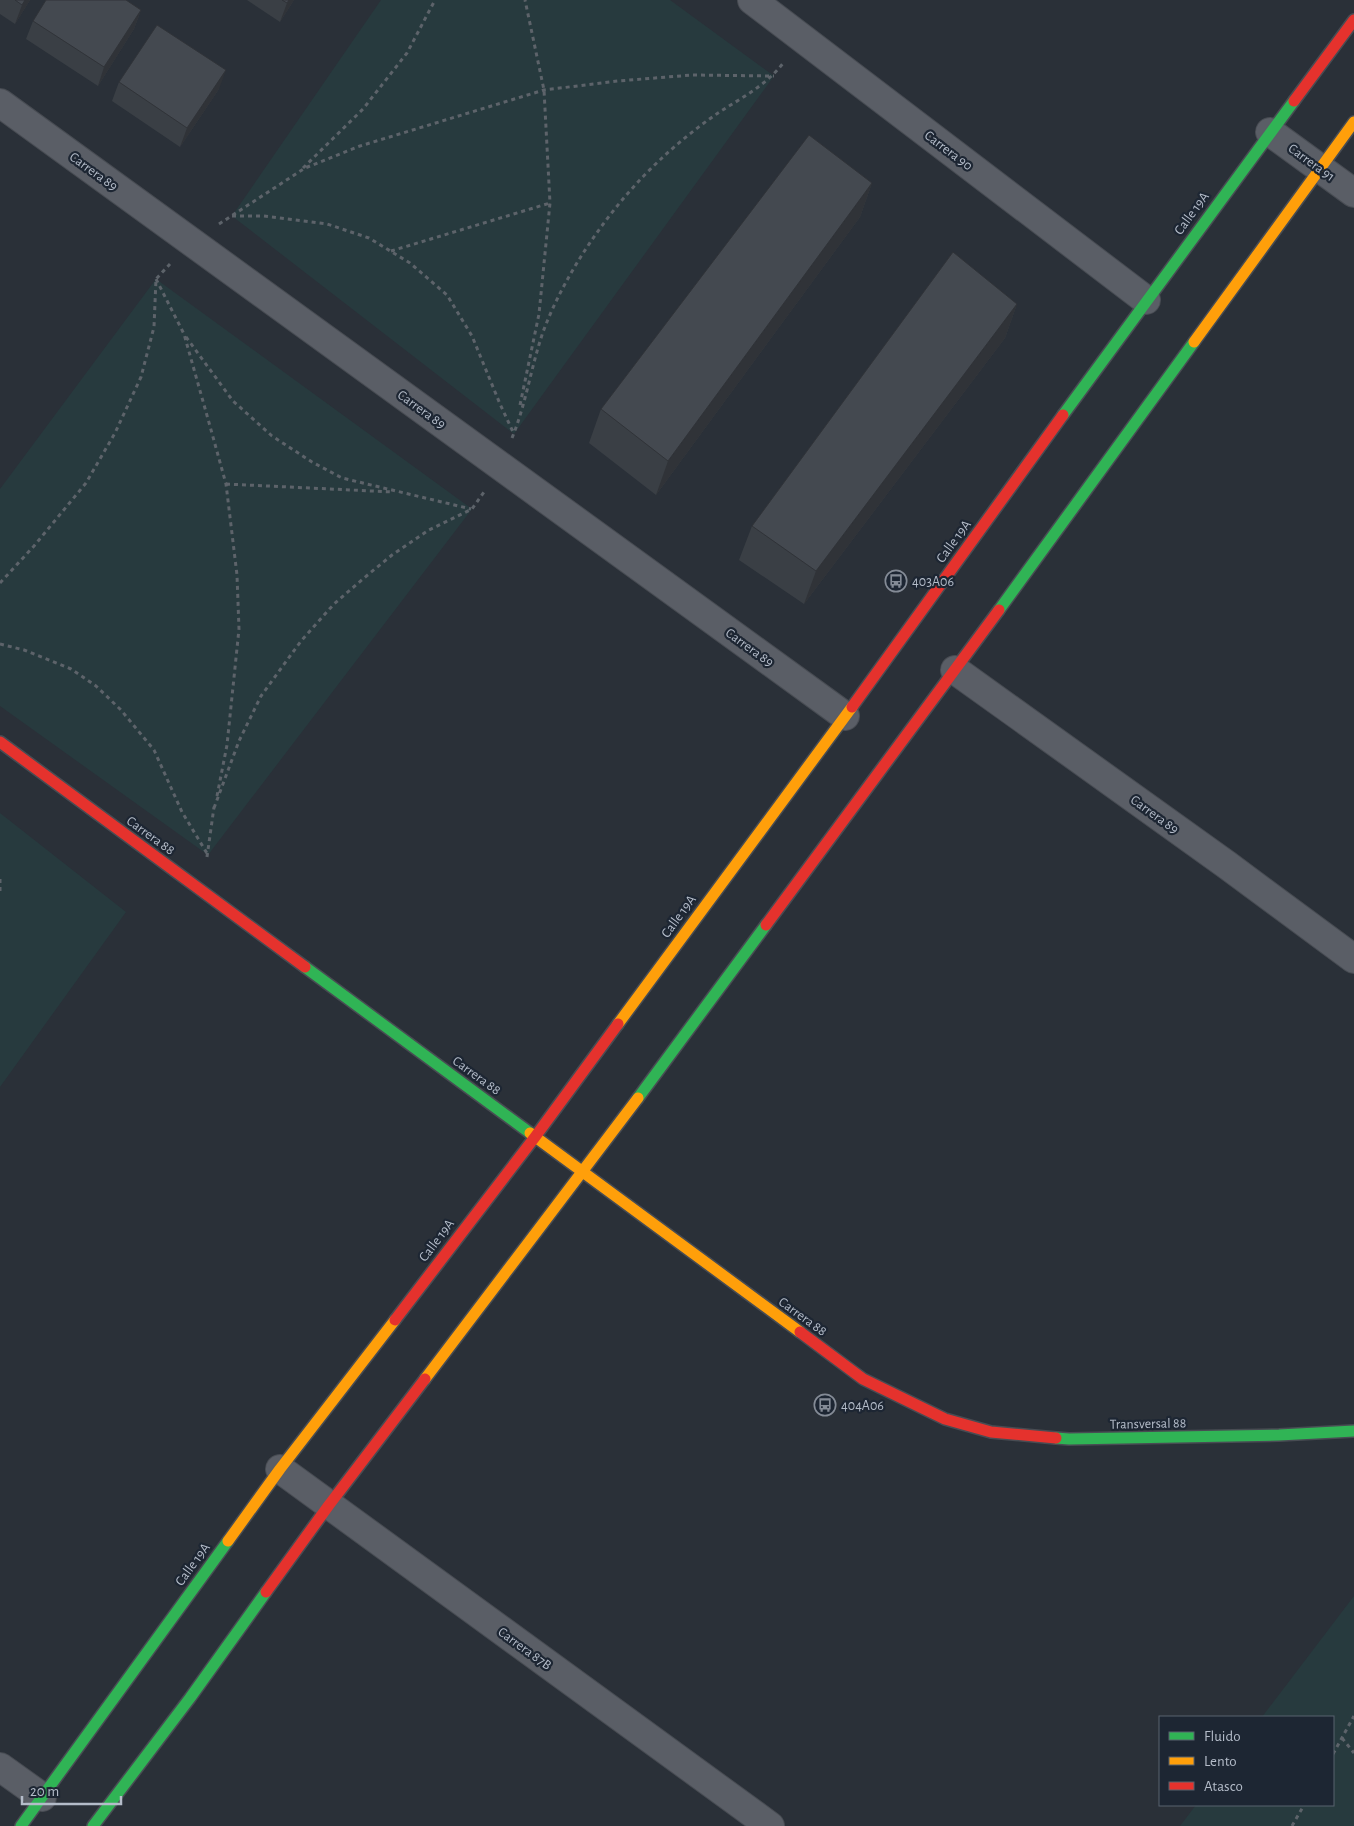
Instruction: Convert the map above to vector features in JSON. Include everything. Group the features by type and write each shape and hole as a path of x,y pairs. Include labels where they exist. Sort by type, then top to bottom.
{"street":[{"name":"Carrera 90","path":"752,0 1146,300"},
{"name":"Calle 19A","path":"21,1826 280,1469 535,1137 845,716 1146,300 1354,20"},
{"name":"Carrera 89","path":"0,102 845,716"},
{"path":"93,1826 190,1698 329,1505 583,1172 955,670 1354,122"},
{"name":"Carrera 91","path":"1270,132 1354,192"},
{"name":"Carrera 89","path":"955,670 1227,865 1354,959"},
{"name":"Carrera 88","path":"0,742 863,1379 946,1419"},
{"name":"Transversal 88","path":"946,1419 991,1432 1069,1439 1279,1435 1354,1431"},
{"name":"Carrera 87B","path":"280,1469 770,1826"},
{"path":"0,1767 42,1797"}],"path":[{"path":"0,583 34,546 86,483 115,433 141,377 154,327 156,279 192,242 300,170 363,109 407,53 435,0"},
{"path":"514,434 539,314 550,203 544,90 525,0"},
{"path":"214,808 239,741 262,696 301,641 334,604 392,554 429,530 472,509 501,466 514,434 547,324 565,282 599,231 632,190 662,158 716,114 774,76 802,38"},
{"path":"300,170 360,146 544,90 692,75 774,76"},
{"path":"391,251 550,203"},
{"path":"232,216 264,216 326,224 369,238 410,263 447,295 472,336 514,434"},
{"path":"156,279 184,334 233,401 272,436 312,462 342,478 472,509"},
{"path":"184,334 226,484 237,574 239,629 227,745 214,808 208,855 188,880"},
{"path":"226,484 400,492"},
{"path":"0,644 24,650 72,669 96,686 121,710 154,750 182,812 208,855"},
{"path":"0,879 0,891"},
{"path":"1334,1752 1354,1716"},
{"path":"1342,1738 1354,1753"},
{"path":"1292,1826 1303,1806"}],"green space":[{"path":"381,0 670,0 774,76 514,434 232,216"},
{"path":"156,279 472,509 208,855 0,706 0,489"},
{"path":"0,813 126,912 0,1087"},
{"path":"1354,1596 1354,1826 1180,1826 1195,1806 1334,1806 1334,1716 1263,1716"}],"building":[{"path":"15,0 25,0 22,5"},
{"path":"46,0 126,0 141,10 104,67 33,21"},
{"path":"157,25 226,70 187,128 119,82"},
{"path":"809,135 872,183 668,461 601,409"},
{"path":"953,252 1017,304 816,571 752,526"}],"traffic: fast":[{"path":"1063,415 1294,101"},
{"path":"999,610 1194,342"},
{"path":"638,1098 766,925"},
{"path":"305,967 530,1133"},
{"path":"1056,1438 1279,1435 1354,1431"},
{"path":"21,1826 228,1541"},
{"path":"93,1826 190,1698 266,1592"}],"traffic: slow":[{"path":"1194,342 1354,122"},
{"path":"618,1024 852,707"},
{"path":"425,1379 638,1098"},
{"path":"530,1133 800,1332"},
{"path":"228,1541 280,1469 395,1320"}],"traffic: jam":[{"path":"1294,101 1354,20"},
{"path":"852,707 1063,415"},
{"path":"766,925 999,610"},
{"path":"0,742 305,967"},
{"path":"395,1320 535,1137 618,1024"},
{"path":"800,1332 863,1379 945,1419 991,1432 1056,1438"},
{"path":"266,1592 329,1505 425,1379"}],"place":[{"name":"403A06","path":"896,581"},
{"name":"404A06","path":"825,1405"}]}
